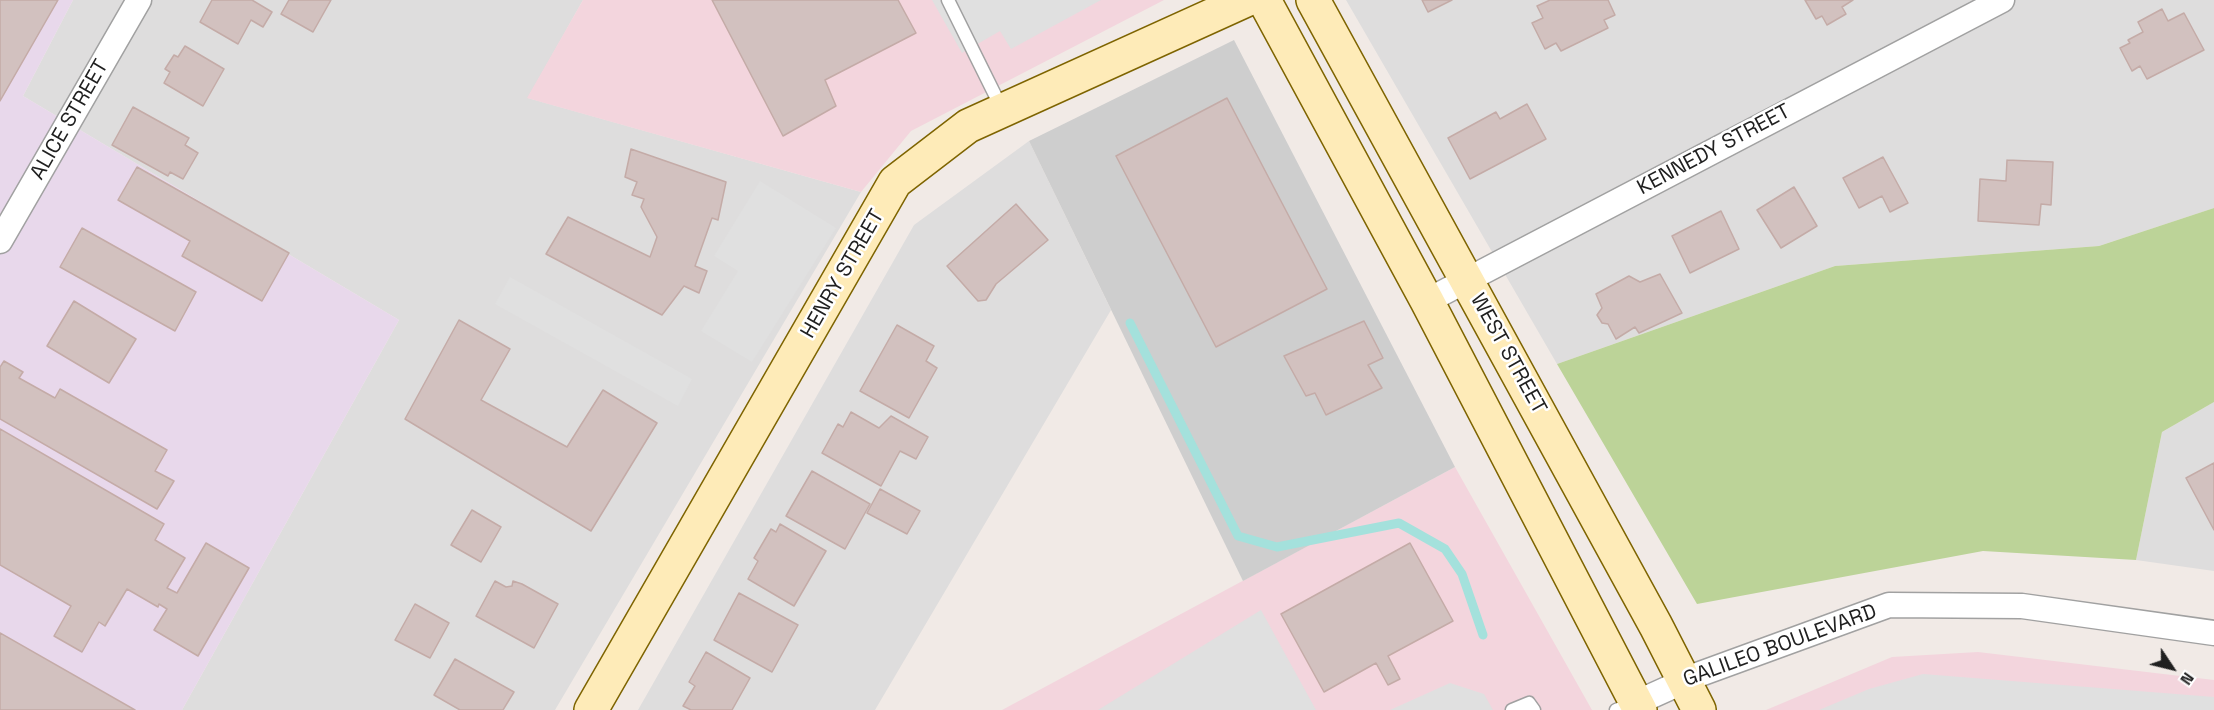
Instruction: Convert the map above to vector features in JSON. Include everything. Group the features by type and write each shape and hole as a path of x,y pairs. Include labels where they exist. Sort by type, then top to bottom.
{"main road":[{"name":"HENRY STREET","path":"591,710 895,182 968,126 1246,0"},
{"path":"1264,0 1427,301 1631,708"},
{"name":"WEST STREET","path":"1313,0 1656,626 1699,710"}],"street":[{"name":"ALICE STREET","path":"0,241 139,0"},
{"name":"KENNEDY STREET","path":"1427,301 2002,0"},
{"name":"GALILEO BOULEVARD","path":"1631,708 1684,681 1889,605 2022,606 2214,633"}],"lane":[{"path":"948,0 1002,110"},
{"path":"1512,710 1528,703 1534,710"}],"shaded area":[{"path":"0,0 73,0 23,96 399,320 182,710 0,710"},
{"path":"73,0 583,0 528,98 861,192 555,710 182,710 399,320 23,96"},
{"path":"583,0 1164,0 911,131 861,192 527,98"},
{"path":"932,0 1101,0 1011,49 1000,31 962,53"},
{"path":"1346,0 2214,0 2214,208 2099,246 1835,266 1557,364"},
{"path":"1234,40 1455,467 1243,581 1029,141"},
{"path":"1029,141 1111,310 875,710 638,710 914,225"},
{"path":"760,181 836,228 752,362 701,331 738,271 714,256"},
{"path":"510,277 692,379 678,406 495,304"},
{"path":"2214,402 2214,571 2136,560 2162,432"},
{"path":"1455,467 1592,710 1002,710"},
{"path":"1261,610 1316,710 1098,710"},
{"path":"1978,652 2214,680 2214,710 1766,710 1892,657"},
{"path":"1923,674 2214,697 2214,710 1819,710 1869,689"},
{"path":"1450,683 1484,694 1493,710 1390,710"}],"green space":[{"path":"2214,208 2214,402 2162,432 2136,560 1983,551 1697,604 1557,364 1835,266 2099,246"}],"building":[{"path":"0,0 58,0 0,101"},
{"path":"212,0 252,0 272,12 263,27 251,20 238,44 200,22"},
{"path":"289,0 331,0 313,32 281,14"},
{"path":"712,0 898,0 916,33 825,80 836,106 783,136"},
{"path":"1422,0 1452,0 1428,12"},
{"path":"1550,0 1608,0 1615,15 1604,20 1608,28 1561,51 1556,43 1545,49 1532,23 1543,18 1537,6"},
{"path":"1805,0 1853,0 1842,7 1846,14 1827,25 1822,16 1816,19"},
{"path":"2162,9 2168,21 2184,13 2204,50 2147,79 2140,66 2132,71 2120,48 2130,43 2128,40 2143,32 2138,22"},
{"path":"185,46 224,69 203,106 164,83 170,72 165,69 174,55 178,57"},
{"path":"1227,98 1327,289 1216,347 1116,156"},
{"path":"1527,104 1546,139 1470,179 1448,138 1496,112 1500,119"},
{"path":"133,107 189,138 185,145 198,153 183,179 170,172 168,176 112,145"},
{"path":"631,149 726,182 718,220 712,218 695,266 707,271 699,293 684,286 662,315 546,254 568,217 650,257 657,237 641,207 644,199 632,195 637,182 625,177"},
{"path":"1883,157 1908,203 1890,212 1882,196 1859,208 1843,178"},
{"path":"2007,160 2053,162 2051,205 2041,204 2039,225 1978,221 1980,179 2006,181"},
{"path":"137,167 289,253 262,301 182,256 190,241 118,200"},
{"path":"1794,187 1817,226 1781,248 1757,210"},
{"path":"1016,204 1048,240 996,284 986,300 978,301 947,266"},
{"path":"1721,211 1739,249 1690,273 1672,236"},
{"path":"82,228 196,292 175,331 60,267"},
{"path":"1660,274 1682,313 1639,333 1635,327 1616,339 1608,324 1602,323 1597,315 1602,308 1596,294 1629,276 1640,282"},
{"path":"74,301 136,339 109,383 47,346"},
{"path":"459,320 510,349 481,400 567,447 603,390 657,423 591,531 405,419"},
{"path":"1364,321 1383,358 1368,365 1382,388 1326,415 1315,393 1306,396 1284,356"},
{"path":"897,325 934,346 926,361 937,368 909,418 860,391"},
{"path":"4,361 23,372 19,378 55,398 60,389 167,450 155,471 174,481 157,509 0,419 0,367"},
{"path":"851,412 879,428 891,416 928,437 916,459 900,451 881,486 822,453 838,424 843,427"},
{"path":"0,429 164,524 155,540 185,558 167,588 177,593 206,543 249,568 198,656 154,630 167,609 159,604 158,607 127,589 105,626 99,622 82,652 54,636 71,606 0,565"},
{"path":"2214,463 2214,530 2186,478"},
{"path":"812,471 870,504 845,549 786,516"},
{"path":"880,489 920,511 907,534 867,513"},
{"path":"472,510 501,527 481,562 451,545"},
{"path":"780,524 826,551 794,606 748,579 758,561 754,558 771,529 776,532"},
{"path":"1410,543 1453,621 1388,656 1400,679 1388,685 1376,663 1324,692 1281,614"},
{"path":"495,581 506,587 512,586 513,581 522,584 558,604 534,648 476,616"},
{"path":"739,593 798,625 772,672 714,640"},
{"path":"415,604 449,623 430,658 395,640"},
{"path":"0,633 135,710 0,710"},
{"path":"706,652 750,678 732,710 691,710 683,706 695,686 689,682"},
{"path":"455,659 514,692 503,710 460,710 434,695"}],"waterway":[{"path":"1130,323 1238,536 1277,547 1399,523 1445,549 1462,574 1483,635"}]}
